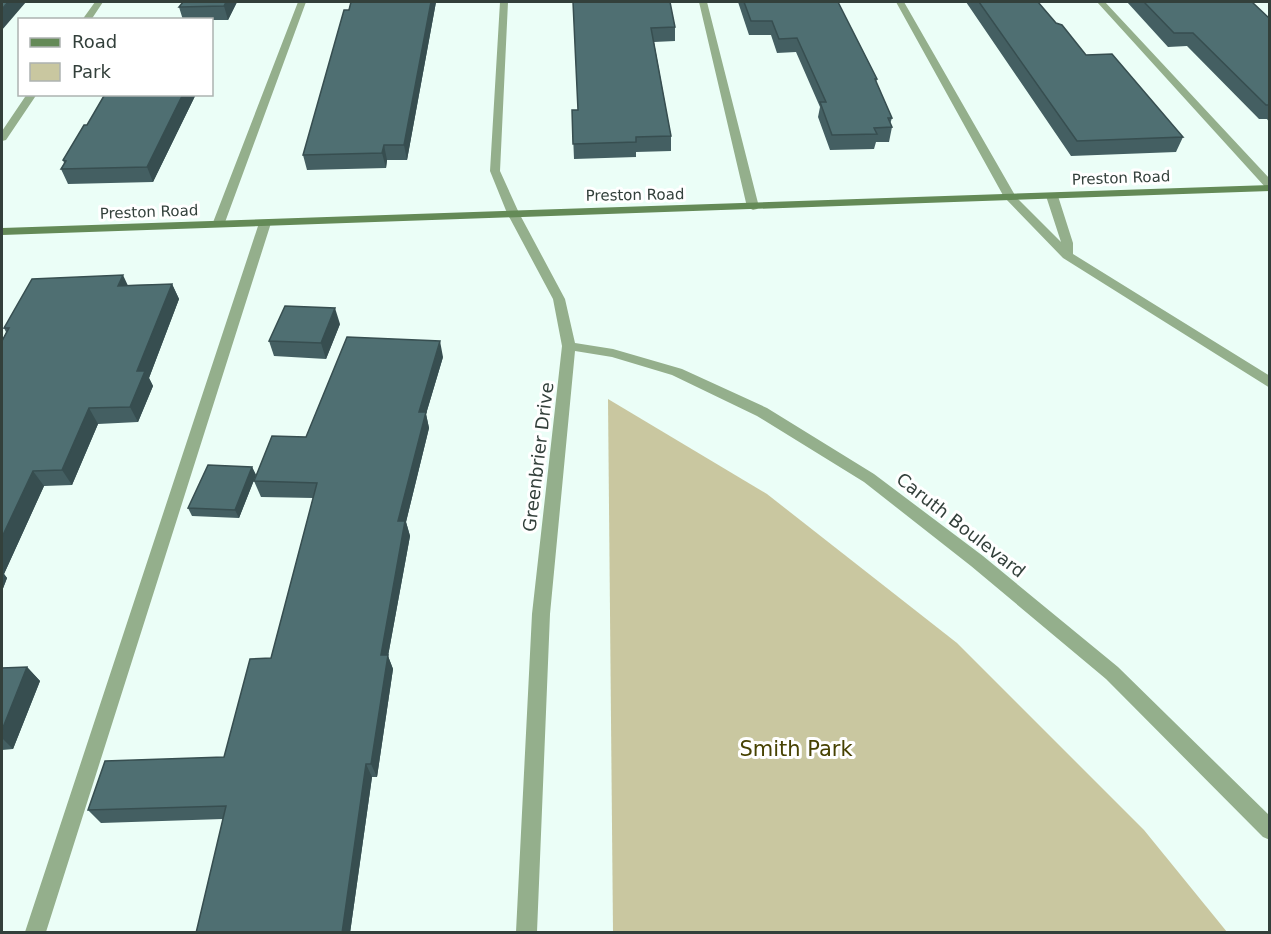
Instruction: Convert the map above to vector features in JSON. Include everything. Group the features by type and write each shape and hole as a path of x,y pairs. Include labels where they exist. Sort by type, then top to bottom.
{"main road":[{"name":"Preston Road","path":"2,232 1269,187"}],"street":[{"path":"87,18 99,2"},
{"path":"218,225 302,2"},
{"name":"Greenbrier Drive","path":"504,2 495,171 513,213 559,299 569,346 541,614 526,933"},
{"path":"703,2 753,207"},
{"path":"900,2 1010,197 1067,255 1269,381"},
{"path":"1101,2 1269,187"},
{"path":"2,138 32,96"},
{"path":"1053,196 1067,243 1067,255"},
{"path":"35,933 265,223"},
{"name":"Caruth Boulevard","path":"569,346 613,353 677,372 762,412 869,478 977,561 1112,673 1269,830"}],"green space":[{"name":"Smith Park","path":"608,399 767,494 957,643 1144,830 1227,932 613,932"}],"building":[{"path":"183,2 226,2 224,6 179,7"},
{"path":"351,2 431,2 404,145 384,145 382,153 303,155 344,10 349,10"},
{"path":"573,2 670,2 675,27 651,28 671,136 636,137 636,142 573,144 572,110 578,110"},
{"path":"744,2 838,2 877,79 875,79 892,118 888,118 892,127 874,128 877,134 832,135 820,102 826,102 797,38 779,39 772,21 751,21"},
{"path":"979,2 1038,2 1056,23 1062,25 1086,55 1112,54 1183,137 1077,141"},
{"path":"1144,2 1252,2 1269,18 1269,105 1266,105 1193,33 1174,33"},
{"path":"104,96 182,96 147,167 61,169 66,161 63,160 84,125 87,125"},
{"path":"123,275 118,286 172,284 137,371 145,371 130,407 89,408 62,470 33,471 2,537 2,341 9,328 4,328 32,279"},
{"path":"285,306 335,308 321,343 269,341"},
{"path":"347,337 440,341 419,412 426,412 398,521 405,521 381,655 388,655 371,764 366,764 342,933 196,933 226,806 88,810 105,761 224,757 250,659 271,658 317,483 254,481 272,436 306,437"},
{"path":"208,465 252,467 235,510 188,508"},
{"path":"27,667 2,730 2,668"}]}
